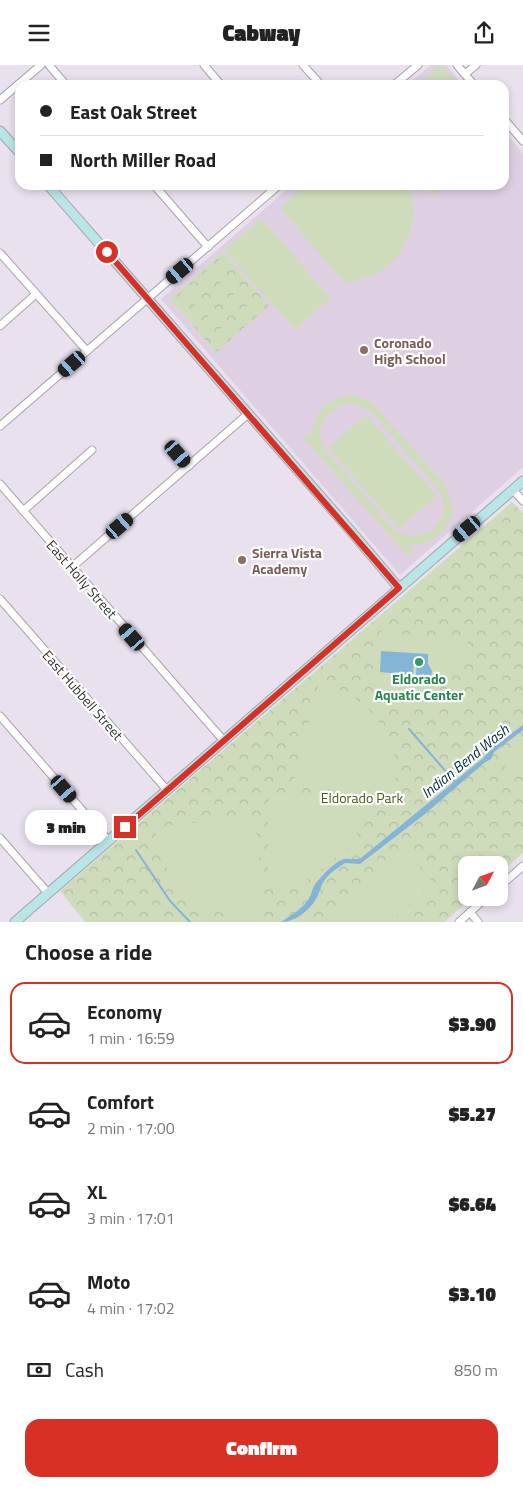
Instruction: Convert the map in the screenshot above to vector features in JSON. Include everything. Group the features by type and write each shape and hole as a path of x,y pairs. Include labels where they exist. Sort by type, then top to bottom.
{"street":[{"path":"23,80 41,65"},
{"path":"49,65 62,80"},
{"path":"204,65 218,80"},
{"path":"303,65 316,80"},
{"path":"404,65 410,71"},
{"path":"400,80 418,65"},
{"path":"456,65 470,80"},
{"path":"465,74 476,65"},
{"path":"0,100 15,87"},
{"path":"509,125 523,141"},
{"path":"0,131 15,148"},
{"path":"52,190 399,588"},
{"path":"159,190 208,247"},
{"path":"0,426 273,190"},
{"path":"0,253 87,351"},
{"path":"0,326 36,295"},
{"path":"71,568 248,414"},
{"path":"23,511 92,450"},
{"path":"178,454 189,466"},
{"path":"15,922 523,481"},
{"name":"East Holly Street","path":"0,484 71,568 224,741"},
{"path":"513,490 523,501"},
{"name":"East Hubbell Street","path":"0,599 167,790"},
{"path":"0,716 109,841"},
{"path":"0,838 48,893"},
{"path":"508,879 523,866"},
{"path":"459,922 477,906"},
{"path":"470,913 478,922"}],"shaded area":[{"path":"431,65 446,65 459,80 413,80"},
{"name":"Coronado High School","path":"509,137 523,153 523,467 400,575 161,299 286,190 509,190"}],"green space":[{"path":"441,65 456,80 424,80"},
{"path":"300,190 410,190 414,214 409,236 398,256 377,274 345,283 280,208"},
{"path":"428,190 440,190 432,195"},
{"path":"261,218 331,298 295,330 224,250"},
{"path":"223,252 269,306 216,352 170,299"},
{"path":"220,259 228,267 210,282 203,274"},
{"path":"232,272 239,280 222,296 215,288"},
{"path":"194,282 201,290 184,305 177,297"},
{"path":"243,286 250,294 233,309 226,301"},
{"path":"206,296 212,304 195,319 188,311"},
{"path":"255,299 262,307 244,322 238,314"},
{"path":"217,309 224,317 207,332 200,324"},
{"path":"228,322 235,330 218,345 211,337"},
{"path":"359,396 372,403 444,483 449,493 452,503 451,518 443,532 422,544 406,543 413,551 407,556 303,437 309,432 312,435 315,421 321,410 337,398","holes":["349,404 363,407 374,415 440,492 443,503 442,514 432,529 424,534 414,536 394,529 323,447 320,432 329,413"]},
{"path":"366,415 437,496 399,529 328,448"},
{"name":"Eldorado Park","path":"512,502 523,513 523,853 508,866 508,856 458,856 458,906 463,906 444,922 85,922 60,891"},
{"name":"Eldorado Aquatic Center","path":"381,631 393,631 393,634 415,635 424,638 453,639 453,641 457,642 458,638 468,639 467,659 464,659 463,665 450,677 434,682 425,689 409,695 397,694 381,686 375,677 376,641 381,641"},
{"path":"319,683 357,699 371,712 382,727 391,744 395,763 396,783 392,804 297,782 294,778"},
{"path":"520,743 523,746 523,762 510,773 499,760"},
{"path":"274,794 363,803 361,825 353,844 301,885 285,889 268,889 269,798"},
{"path":"251,816 255,820 259,854 262,917 241,917 222,913 204,906 189,895 176,882 166,866 159,847 155,827"},
{"path":"403,848 434,883 390,922 345,922 334,910"}],"water":[{"path":"381,651 428,654 428,664 432,671 431,677 416,676 417,657 414,657 413,675 380,672"},
{"path":"523,725 523,730 494,752 491,759 425,814 360,864 345,863 331,873 326,878 316,899 306,912 286,922 281,922 305,903 316,883 332,866 342,860 361,858 482,759 494,746"}],"waterway":[{"name":"Indian Bend Wash","path":"409,729 455,782"},
{"path":"136,850 170,901 190,922"}],"place":[{"name":"Coronado High School","path":"364,350"},
{"name":"Sierra Vista Academy","path":"242,560"},
{"name":"Eldorado Aquatic Center","path":"419,662"}],"route":[{"path":"107,252 399,588 125,827"}]}
